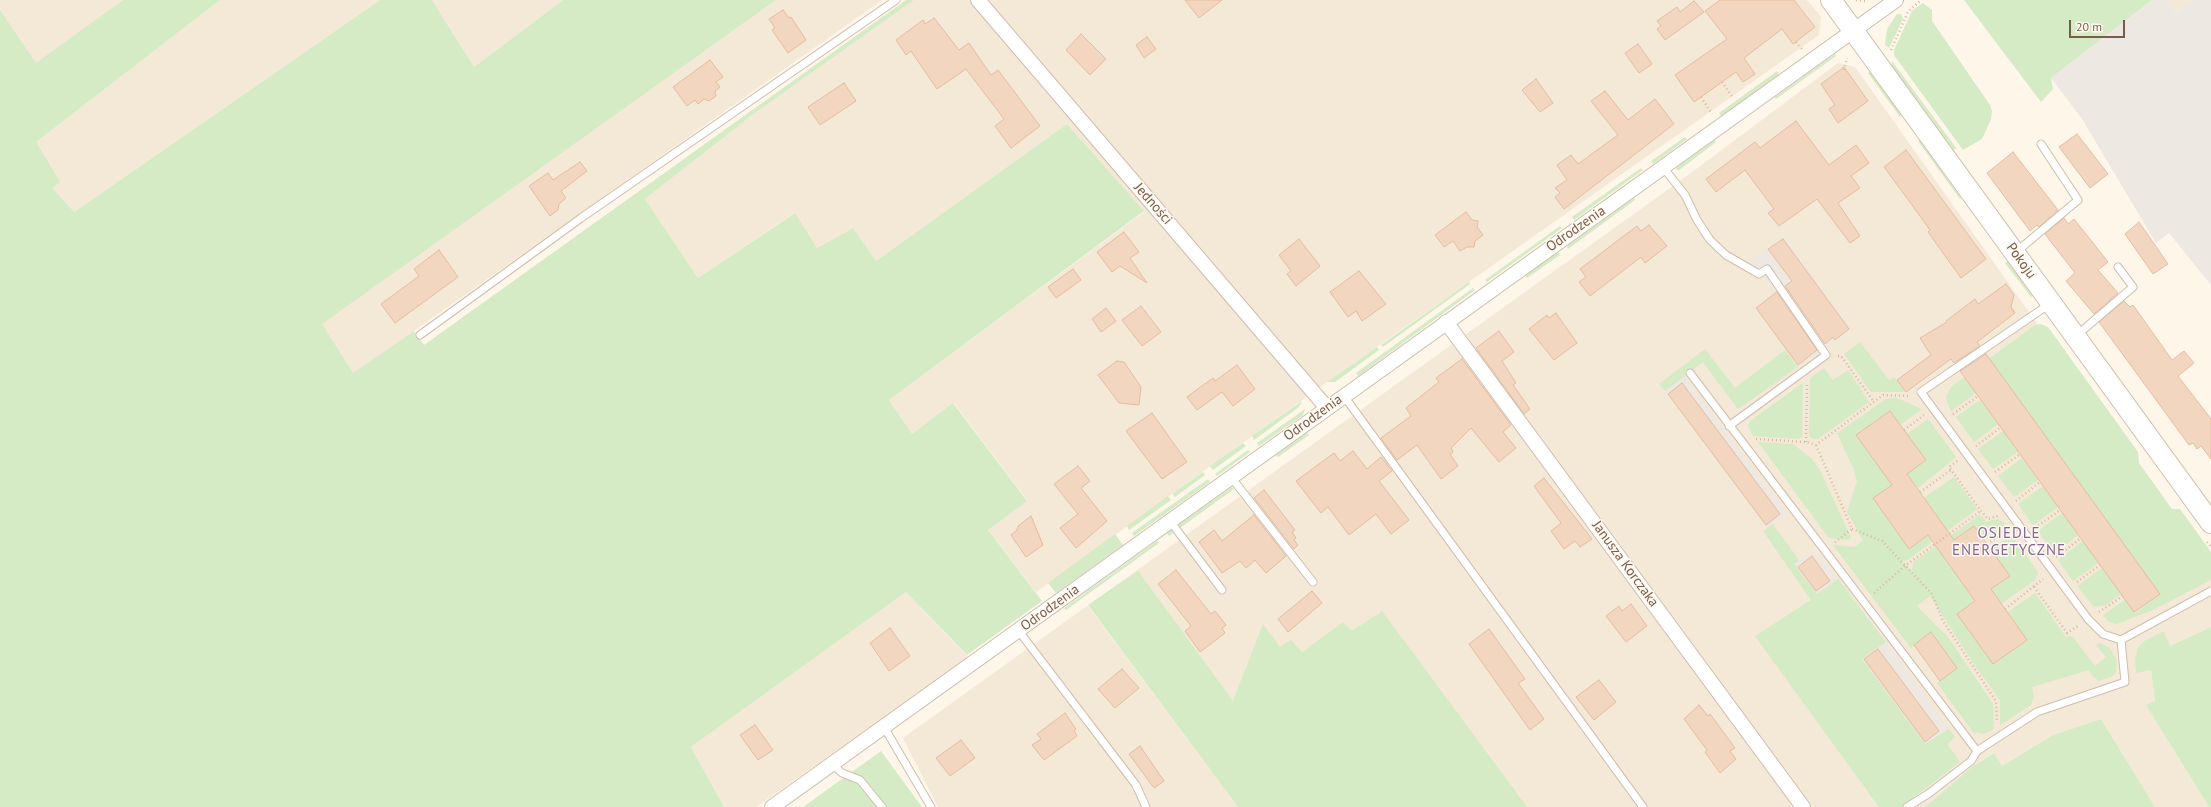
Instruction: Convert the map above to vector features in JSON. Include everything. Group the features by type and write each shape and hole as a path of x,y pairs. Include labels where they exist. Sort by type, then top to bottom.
{"street":[{"name":"Jedności","path":"978,0 1327,408"},
{"name":"Pokoju","path":"1831,0 2211,523"},
{"name":"Odrodzenia","path":"772,807 1446,322 1854,32 1896,0"},
{"name":"Janusza Korczaka","path":"1446,322 1803,807"}],"lane":[{"path":"420,335 587,213 896,0"},
{"path":"2015,253 2078,200 2041,144"},
{"path":"1664,167 1685,195 1697,220 1710,240 1726,256 1760,274 1767,269 1826,355 1729,426"},
{"path":"2076,336 2133,287 2118,267"},
{"path":"2051,303 1921,392 2088,619 2103,634 2121,640 2211,591"},
{"path":"1690,373 1729,426 1865,601 1977,751"},
{"path":"1344,396 1643,807"},
{"path":"1231,477 1313,582"},
{"path":"1170,521 1222,590"},
{"path":"1018,630 1136,785 1146,807"},
{"path":"1907,807 1928,794 1971,761 1977,751 2037,712 2125,682 2121,640"},
{"path":"884,727 931,807"},
{"path":"832,764 842,773 860,780 882,807"}],"path":[{"path":"1856,0 1868,0"},
{"path":"1796,42 1802,50"},
{"path":"1844,70 1847,58"},
{"path":"1722,82 1734,98"},
{"path":"1700,97 1712,114"},
{"path":"1826,355 1841,356 1874,402"},
{"path":"1804,371 1807,381 1806,442"},
{"path":"1816,445 1883,395 1915,396 1921,392"},
{"path":"1948,411 1951,416 1978,396"},
{"path":"1904,430 1928,413"},
{"path":"1978,452 1974,447 2001,427"},
{"path":"1739,438 1806,442 1816,445"},
{"path":"1816,445 1852,529 1882,541 1932,594 1943,621 1996,701 1997,738"},
{"path":"1989,468 1993,474 2020,454"},
{"path":"1920,492 1951,470 1988,519 1998,516 2002,518"},
{"path":"2018,508 2014,502 2040,482"},
{"path":"2033,529 2060,510"},
{"path":"1865,601 1906,565 1981,511"},
{"path":"1987,544 2011,527 2009,524"},
{"path":"2029,524 2037,535"},
{"path":"1826,550 1852,529"},
{"path":"2054,559 2081,538"},
{"path":"2050,553 2058,564"},
{"path":"2073,585 2100,565"},
{"path":"2005,609 2034,587"}],"shaded area":[{"path":"0,0 123,0 36,64 0,10"},
{"path":"220,0 380,0 0,263 36,142"},
{"path":"432,0 563,0 474,67"},
{"path":"776,0 882,0 353,374 321,324"},
{"path":"914,0 1807,0 1821,17 1819,35 1327,382 1036,592 988,530 1027,500 954,403 912,434 889,400 1144,212 1067,124 876,261 853,228 817,248 794,213 698,278 645,199 751,116"},
{"path":"2152,0 2167,0 2176,12 2193,0 2211,0 2211,285 2169,233 2156,243 2082,119 2051,78"},
{"path":"2167,0 2193,0 2176,12"},
{"path":"1838,63 1855,67 2153,487 2211,559 2211,627 2170,646 2164,632 2144,641 2138,647 2151,670 2155,701 2146,705 2209,807 2155,807 2101,719 2053,735 2002,766 1993,753 1972,767 1925,807 1522,807 1380,612 1352,632 1343,622 1302,652 1280,648 1263,625 1234,701 1088,606 1238,807 938,807 903,738 1691,173"},
{"path":"1784,237 1851,329 1798,367 1755,307 1775,292 1750,262"},
{"path":"1684,376 1787,514 1767,528 1665,391"},
{"path":"1809,553 1816,553 1838,579 1817,594 1794,564"},
{"path":"906,592 969,658 756,807 724,807 691,747"},
{"path":"1886,642 1949,729 1925,744 1861,659"}],"green space":[{"path":"123,0 220,0 36,142 60,182 52,188 74,212 380,0 432,0 474,67 563,0 776,0 322,324 353,373 414,331 424,345 906,0 914,0 751,116 645,199 698,278 795,213 817,248 853,228 876,261 1067,124 1144,211 889,400 912,434 953,403 1027,501 988,530 1042,601 967,655 906,592 691,747 724,807 0,807 0,10 36,63"},
{"path":"1964,0 2152,0 2051,78 2053,89 2041,102"},
{"path":"1923,3 1932,10 1932,21 1990,105 1992,111 1991,119 1982,139 1963,150 1894,55 1894,50 1912,11"},
{"path":"1897,14 1901,14 1903,19 1889,48 1885,45 1887,29"},
{"path":"1835,54 1836,56 1776,99 1775,97"},
{"path":"1892,61 1957,149 1953,149 1892,66"},
{"path":"1777,71 1779,74 1721,116 1719,113"},
{"path":"1870,71 1902,114 1900,117 1868,73"},
{"path":"1685,137 1687,139 1653,164 1651,161"},
{"path":"1715,140 1716,142 1678,171 1676,168"},
{"path":"1920,140 1961,198 1960,199 1918,141"},
{"path":"1641,168 1643,170 1574,220 1572,217"},
{"path":"1634,198 1635,200 1568,249 1567,246"},
{"path":"1560,226 1562,228 1487,282 1485,280"},
{"path":"1558,252 1560,255 1527,278 1525,275"},
{"path":"2008,261 2033,296 2031,297 2005,263"},
{"path":"1469,282 1470,284 1383,347 1381,345"},
{"path":"1473,288 1475,290 1358,376 1356,373"},
{"path":"2041,324 2048,327 2138,452 2139,463 2172,509 2180,509 2211,552 2211,579 2209,581 2153,610 2117,624 2109,622 2103,615 2125,600 2135,613 2160,594 1991,362 1966,380 1976,393 1951,411 1947,401 1946,396 1952,386 2035,325"},
{"path":"1860,342 1889,380 1894,377 1905,392 1871,392 1844,354"},
{"path":"1377,347 1379,350 1335,382 1327,382"},
{"path":"1705,349 1735,388 1785,350 1798,367 1738,409 1703,362 1665,391 1659,384"},
{"path":"1824,368 1833,380 1848,370 1869,402 1818,439 1813,439 1809,436 1810,378"},
{"path":"1803,383 1802,437 1798,439 1753,436 1748,426 1750,421"},
{"path":"1897,398 1922,409 1900,425 1890,411 1856,435 1892,485 1874,498 1909,549 1943,525 1924,498 1954,477 1977,509 1909,559 1904,561 1900,559 1912,571 1913,562 1980,515 1986,522 1998,519 2006,524 1984,539 1974,526 1939,550 1974,601 1957,614 1994,664 2027,640 2008,612 2035,593 2066,637 2072,636 2095,666 2106,657 2096,645 2100,643 2110,648 2117,661 2116,672 2113,676 2099,681 2093,677 2089,670 2032,687 2034,696 2031,705 2000,725 2000,700 1974,664 1930,596 1917,606 1948,637 1993,704 1994,729 1984,734 1973,732 1937,683 1957,668 1932,632 1911,648 1833,545 1855,547 1863,540 1847,512 1857,481 1854,470 1837,433 1886,399"},
{"path":"1980,400 1998,424 1974,442 1956,417"},
{"path":"1302,401 1299,407 1254,440 1252,436"},
{"path":"1305,409 1303,415 1259,446 1257,443"},
{"path":"1928,419 1956,457 1918,488 1907,474 1926,460 1907,434"},
{"path":"2003,431 2018,452 1993,469 1978,449"},
{"path":"1307,433 1309,435 1278,457 1276,455"},
{"path":"1758,442 1793,444 1812,459 1820,470 1851,538 1848,540 1829,538"},
{"path":"1243,443 1246,446 1213,470 1210,466"},
{"path":"1248,450 1250,452 1217,476 1215,474"},
{"path":"2022,458 2038,480 2014,497 1998,476"},
{"path":"1203,472 1205,475 1175,497 1172,494"},
{"path":"1208,479 1210,482 1134,536 1132,533"},
{"path":"2043,486 2058,507 2033,525 2018,504"},
{"path":"1232,487 1234,489 1169,536 1167,533"},
{"path":"1168,496 1171,500 1129,530 1127,526"},
{"path":"2062,513 2078,535 2054,554 2038,531"},
{"path":"1773,524 1799,560 1794,564 1817,594 1838,579 1886,642 1862,659 1925,744 1949,729 1955,737 1947,744 1960,762 1901,807 1879,807 1755,636 1811,600 1763,531"},
{"path":"1115,534 1123,545 1056,593 1048,583"},
{"path":"2012,534 2038,573 2035,580 2001,604 1991,590 2010,576 1991,549"},
{"path":"1157,541 1159,543 1066,610 1064,608"},
{"path":"2083,541 2098,563 2073,581 2058,560"},
{"path":"2102,568 2121,594 2106,605 2094,607 2077,586"},
{"path":"1138,571 1233,701 1263,624 1280,647 1291,640 1302,652 1343,622 1352,631 1382,611 1527,807 1238,807 1088,605"},
{"path":"2211,627 2211,807 2209,807 2146,705 2155,701 2151,670 2136,673 2135,660 2138,647 2144,641 2164,631 2170,646"},
{"path":"2101,719 2155,807 1925,807 1972,767 1994,753 2002,766 2053,735"},
{"path":"881,751 922,807 803,807"}],"building":[{"path":"1185,0 1222,0 1199,18"},
{"path":"1720,0 1794,0 1815,27 1793,44 1782,29 1744,58 1755,74 1743,82 1736,72 1694,102 1675,75 1727,39 1705,11"},
{"path":"1694,1 1704,12 1665,40 1657,29 1661,26 1657,21 1677,7 1680,12"},
{"path":"783,10 789,18 791,17 806,40 788,53 772,30 775,28 769,19"},
{"path":"934,18 959,50 969,43 991,75 998,70 1040,126 1011,148 995,126 1004,119 966,69 937,89 911,51 906,55 896,40 923,20 925,24"},
{"path":"1081,34 1106,59 1090,75 1066,50"},
{"path":"1147,37 1156,49 1144,58 1136,45"},
{"path":"1638,44 1652,64 1639,73 1625,53"},
{"path":"710,60 723,77 716,82 720,87 715,91 716,96 709,101 704,99 698,104 695,100 687,106 673,87"},
{"path":"1844,67 1868,101 1838,123 1829,109 1835,105 1821,84"},
{"path":"1536,79 1553,103 1540,112 1522,90"},
{"path":"844,83 856,101 820,125 808,107"},
{"path":"1605,91 1628,120 1655,99 1674,124 1564,209 1555,197 1560,193 1555,188 1567,180 1557,165 1571,155 1578,164 1618,135 1591,101"},
{"path":"1796,121 1829,165 1856,145 1869,163 1851,176 1860,188 1838,203 1860,236 1850,243 1817,199 1779,226 1768,213 1774,209 1745,170 1716,192 1706,179 1755,142 1760,148"},
{"path":"2077,134 2108,174 2090,188 2059,147"},
{"path":"1906,150 1986,259 1961,278 1928,232 1930,230 1884,167"},
{"path":"2013,152 2058,210 2039,227 2037,225 2030,231 1987,173"},
{"path":"580,162 587,171 561,191 566,198 559,204 558,210 550,216 529,186 548,173 553,180"},
{"path":"1466,212 1472,220 1478,221 1477,227 1483,235 1475,241 1474,247 1467,247 1460,251 1453,241 1444,247 1435,235"},
{"path":"2064,218 2068,224 2074,219 2108,262 2098,270 2118,293 2094,314 2066,281 2075,273 2045,234"},
{"path":"2139,222 2168,264 2153,274 2125,234"},
{"path":"1649,225 1667,246 1645,263 1641,257 1590,296 1579,282 1586,277 1580,269 1637,226 1641,231"},
{"path":"1124,232 1139,252 1130,258 1147,283 1120,266 1112,272 1097,252"},
{"path":"1299,239 1320,266 1296,286 1287,274 1291,271 1279,255"},
{"path":"1783,239 1849,329 1835,340 1833,337 1825,344 1785,286 1792,281 1768,249"},
{"path":"439,250 458,277 395,323 381,304 419,276 414,269"},
{"path":"1073,269 1081,280 1056,298 1048,287"},
{"path":"1359,271 1386,304 1362,321 1356,311 1348,317 1330,292"},
{"path":"2006,284 2014,295 2011,307 2015,313 1977,342 1980,346 1954,363 1951,359 1906,392 1897,380 1931,355 1920,338 1947,322 1946,321 1975,299 1978,304"},
{"path":"1777,292 1817,350 1798,365 1756,308"},
{"path":"2124,301 2130,307 2133,305 2172,360 2184,351 2194,363 2178,376 2211,419 2211,459 2201,446 2197,449 2193,443 2189,445 2099,322"},
{"path":"1141,306 1161,332 1142,346 1122,320"},
{"path":"1106,308 1116,321 1101,332 1092,319"},
{"path":"1556,313 1577,343 1554,360 1529,329 1547,315 1549,318"},
{"path":"1499,331 1514,352 1502,361 1516,383 1513,385 1530,409 1524,414 1476,348"},
{"path":"1986,354 2160,594 2134,612 1960,371"},
{"path":"1462,359 1511,425 1503,432 1516,448 1499,462 1471,428 1451,448 1453,452 1450,454 1458,466 1441,479 1417,445 1397,460 1381,438 1411,416 1406,408 1439,382 1436,378"},
{"path":"1117,361 1124,362 1141,387 1139,405 1119,403 1098,375"},
{"path":"1237,365 1255,389 1233,406 1222,392 1197,410 1187,397 1213,378 1215,381"},
{"path":"1682,383 1780,514 1766,525 1668,394"},
{"path":"1890,411 1926,460 1907,474 1954,540 1974,526 2010,576 1991,589 2027,640 1993,664 1957,614 1975,601 1928,535 1909,549 1873,498 1892,485 1856,435"},
{"path":"1152,413 1187,462 1162,479 1126,431"},
{"path":"1353,451 1367,469 1381,457 1392,471 1379,481 1409,520 1391,534 1376,514 1349,535 1328,507 1321,513 1296,481 1334,453 1340,461"},
{"path":"1078,466 1090,481 1081,488 1107,521 1076,548 1060,528 1078,514 1054,484"},
{"path":"1544,478 1592,539 1580,547 1575,541 1564,549 1551,531 1561,523 1534,486"},
{"path":"1264,490 1295,530 1292,532 1296,538 1294,540 1298,545 1294,549 1254,498"},
{"path":"1254,515 1286,556 1266,573 1255,560 1246,568 1240,561 1222,573 1199,542 1214,530 1222,541"},
{"path":"1031,516 1043,545 1026,557 1011,535 1017,530 1018,526"},
{"path":"1812,556 1830,581 1816,591 1798,567"},
{"path":"1176,570 1211,614 1215,611 1226,625 1222,628 1225,633 1200,652 1185,631 1191,626 1158,584"},
{"path":"1312,591 1322,603 1288,632 1278,619"},
{"path":"1631,604 1647,626 1626,642 1606,616 1619,606 1622,611"},
{"path":"890,628 910,656 889,671 870,643"},
{"path":"1489,629 1525,679 1518,683 1544,719 1530,730 1469,644"},
{"path":"1931,632 1957,668 1940,681 1914,645"},
{"path":"1878,649 1939,731 1925,742 1864,659"},
{"path":"1122,669 1139,688 1115,708 1098,689"},
{"path":"1599,680 1616,702 1594,720 1576,697"},
{"path":"1699,705 1708,716 1710,714 1735,748 1730,751 1736,759 1720,773 1705,752 1707,750 1684,719"},
{"path":"1065,713 1076,729 1074,731 1077,736 1044,760 1032,745 1041,739 1037,734"},
{"path":"755,725 773,750 758,760 740,735"},
{"path":"961,740 975,758 950,776 936,758"},
{"path":"1140,746 1164,781 1154,788 1129,754"}],"district":[{"name":"OSIEDLE ENERGETYCZNE","path":"2009,542"}]}
